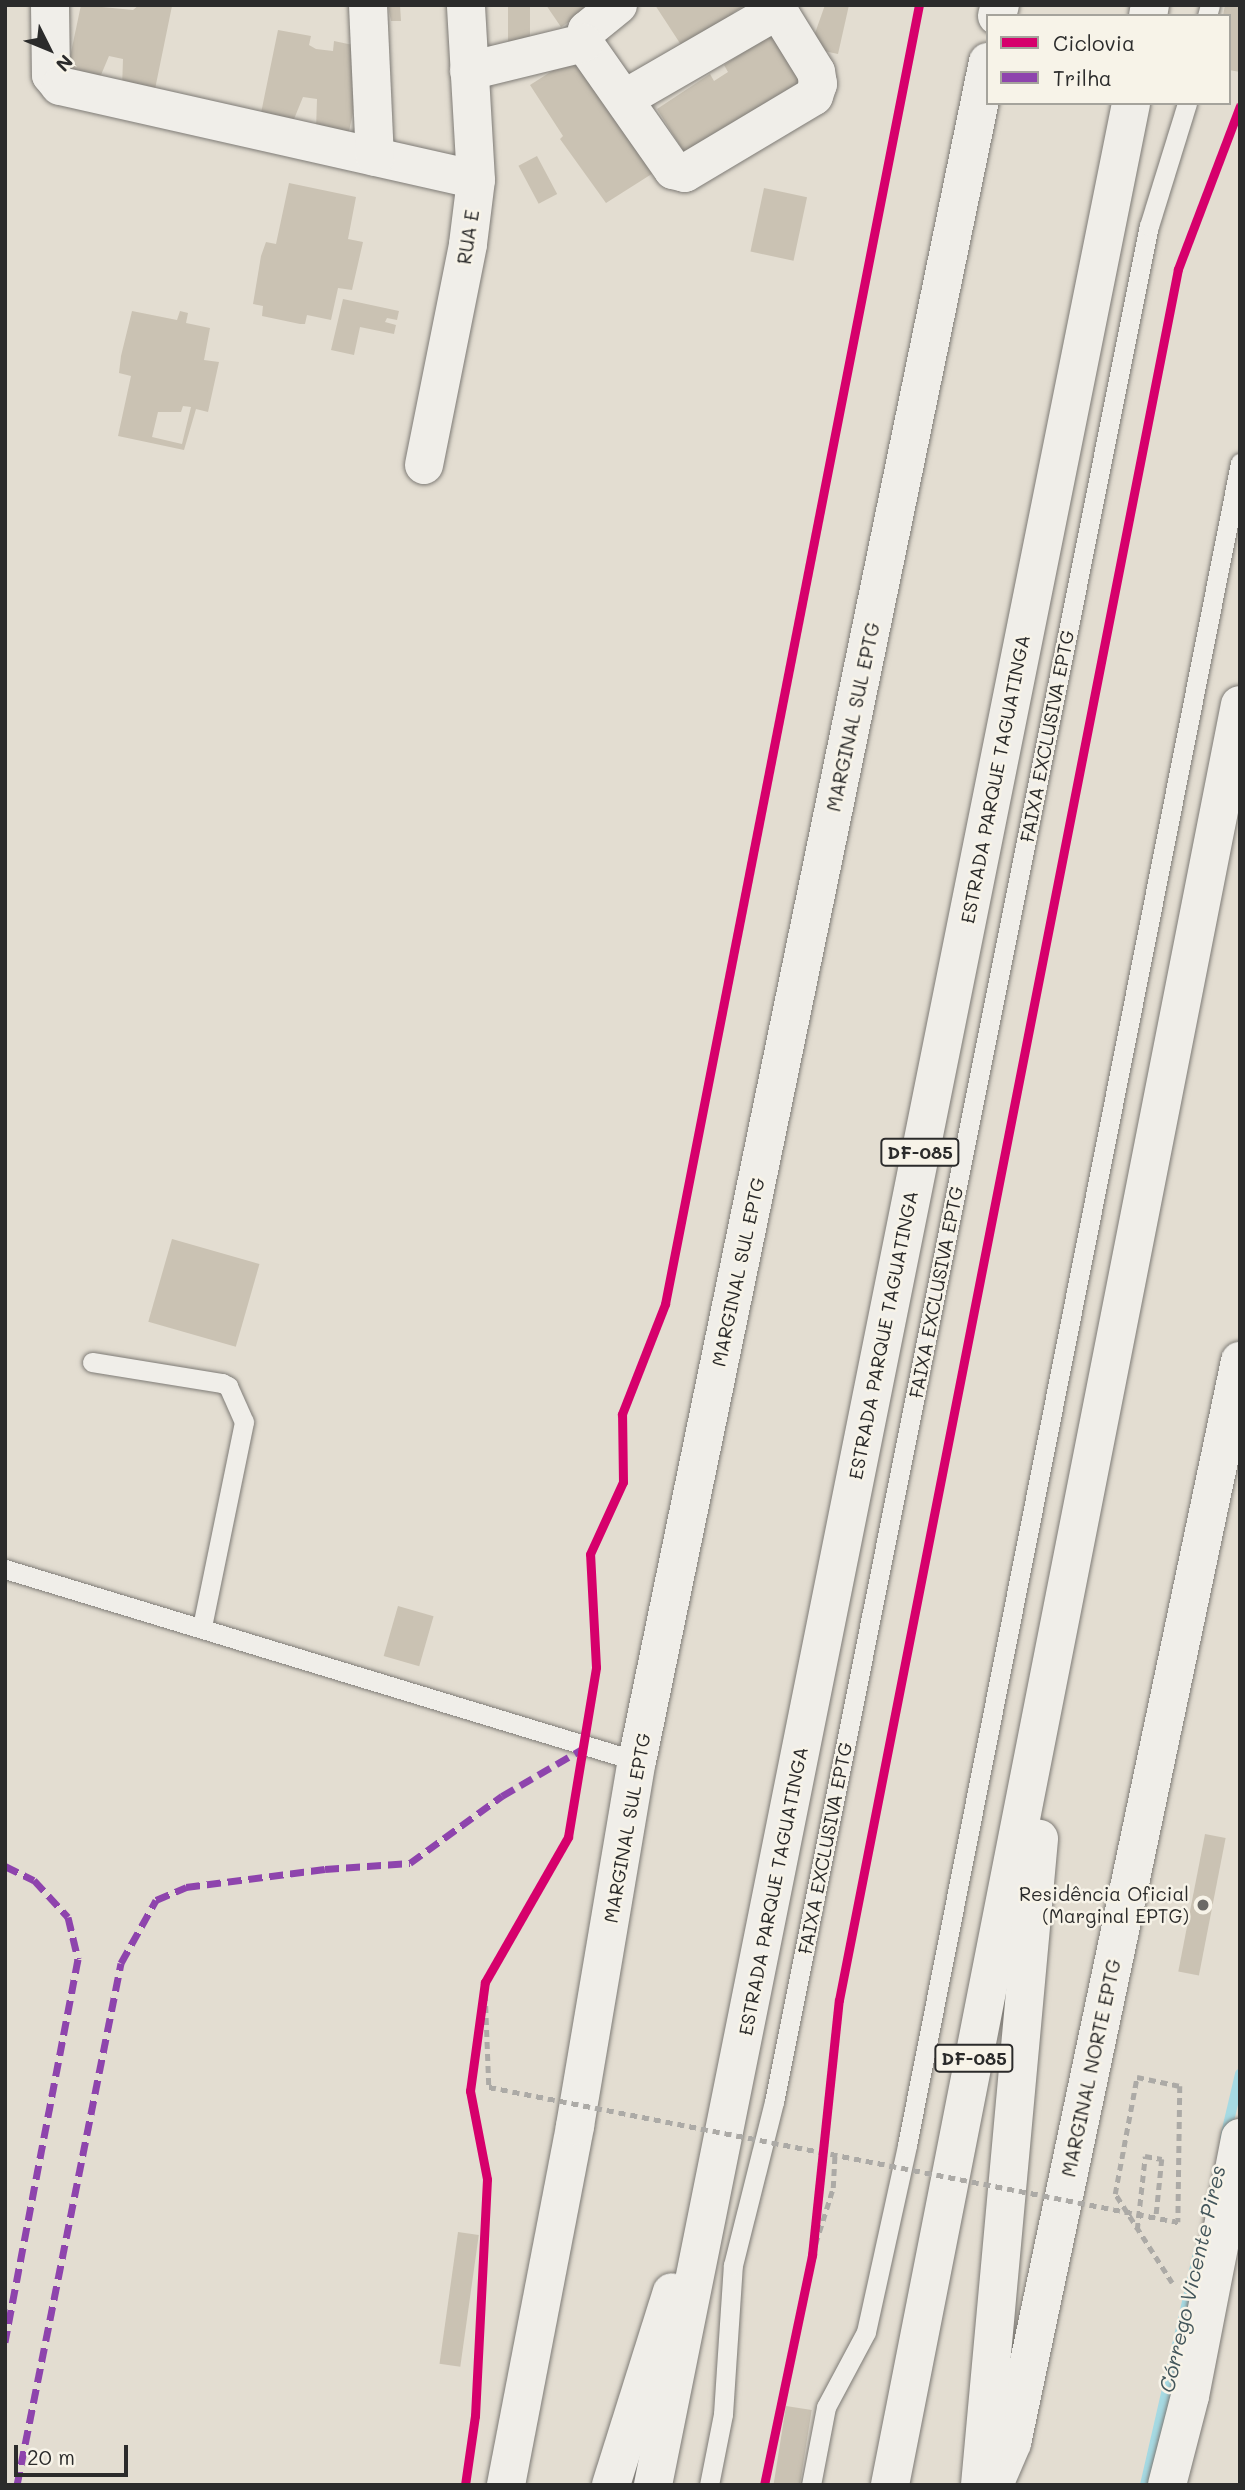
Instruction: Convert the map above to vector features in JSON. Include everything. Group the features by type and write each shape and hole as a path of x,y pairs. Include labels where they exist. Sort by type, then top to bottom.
{"main road":[{"path":"50,5 51,75 60,86 476,180"},
{"path":"368,5 375,157"},
{"name":"RUA E","path":"424,465 468,244 476,180 467,5"},
{"path":"618,5 587,30 584,43 673,170 685,173 814,96 818,84 816,72 782,17 773,13 624,99"},
{"path":"470,71 584,43"},
{"name":"MARGINAL SUL EPTG","path":"506,2485 573,2138 637,1761 986,72"},
{"name":"ESTRADA PARQUE TAGUATINGA","path":"653,2485 1131,105"},
{"name":"DF-085","path":"890,2485 1240,705"},
{"name":"MARGINAL NORTE EPTG","path":"994,2485 1013,2443 1240,1361"},
{"path":"980,2485 1058,1630"},
{"path":"1167,2485 1240,2138"},
{"path":"611,2485 670,2294 712,2200"},
{"path":"1013,2443 1020,2485"}],"lane":[{"name":"FAIXA EXCLUSIVA EPTG","path":"709,2485 723,2414 733,2265 777,2089 1149,226 1186,105"},
{"path":"811,2485 826,2407 866,2332 908,2145 1240,463"},
{"path":"92,1362 222,1383 228,1386 244,1422 202,1627"},
{"path":"5,1569 637,1761"}],"path":[{"path":"476,2050 485,1982 492,1970"},
{"path":"485,1982 489,2087 835,2155 1156,2218 1178,2222 1180,2086 1137,2077 1115,2194 1137,2231 1167,2280 1208,2299"},
{"path":"822,2161 825,2134"},
{"path":"809,2269 833,2188 835,2155"},
{"path":"1137,2231 1145,2156 1162,2159 1156,2218"},
{"path":"812,2255 819,2188"}],"building":[{"path":"81,5 133,10 139,5 172,6 154,94 122,88 123,59 109,56 98,82 66,76"},
{"path":"388,5 400,5 401,21 391,21"},
{"path":"508,5 530,5 530,42 508,42"},
{"path":"546,5 595,5 561,27"},
{"path":"655,5 745,5 733,13 738,20 687,54"},
{"path":"825,5 849,5 838,54 824,51 814,36"},
{"path":"1225,5 1240,5 1240,72 1231,70 1231,14 1223,14"},
{"path":"278,30 311,36 309,45 316,49 333,51 334,41 367,48 348,136 316,130 317,99 303,97 292,124 260,118"},
{"path":"776,31 809,83 689,160 657,109 710,74 714,81 728,72 724,65"},
{"path":"582,52 658,170 606,203 560,139 563,136 530,85"},
{"path":"537,156 557,194 539,204 518,166"},
{"path":"289,183 356,197 348,239 363,242 352,290 338,288 331,320 307,315 305,324 300,324 262,316 263,306 253,304 261,256 266,242 276,244"},
{"path":"764,188 807,197 794,261 750,252"},
{"path":"343,299 399,311 397,320 387,318 385,322 396,325 394,334 360,327 354,355 331,350"},
{"path":"132,311 177,320 180,311 188,313 186,323 210,328 204,360 219,362 208,412 196,409 184,450 118,436 131,376 119,373","holes":["183,406 191,407 182,444 152,437 158,412 181,412"]},
{"path":"172,1239 259,1264 236,1347 148,1322"},
{"path":"398,1606 434,1616 419,1666 384,1656"},
{"name":"Residência Oficial (Marginal EPTG)","path":"1205,1834 1226,1838 1199,1975 1178,1971"},
{"path":"458,2232 479,2235 460,2367 439,2364"},
{"path":"786,2406 812,2410 800,2485 773,2485"}],"waterway":[{"name":"Córrego Vicente Pires","path":"1225,2138 1240,2074"},
{"name":"Córrego Vicente Pires","path":"1145,2485 1199,2249"}],"marked path":[{"path":"17,2485 121,1963 156,1900 186,1887 325,1869 410,1863 502,1796 584,1748"},
{"path":"5,1866 34,1880 68,1917 78,1959 5,2342"}],"cycle path":[{"path":"465,2485 475,2416 487,2179 470,2091 485,1982 568,1837 596,1667 590,1554 623,1482 622,1414 665,1304 919,5"},
{"path":"764,2485 812,2255 839,2000 1178,269 1240,106"}],"place":[{"name":"Residência Oficial (Marginal EPTG)","path":"1203,1905"}]}
